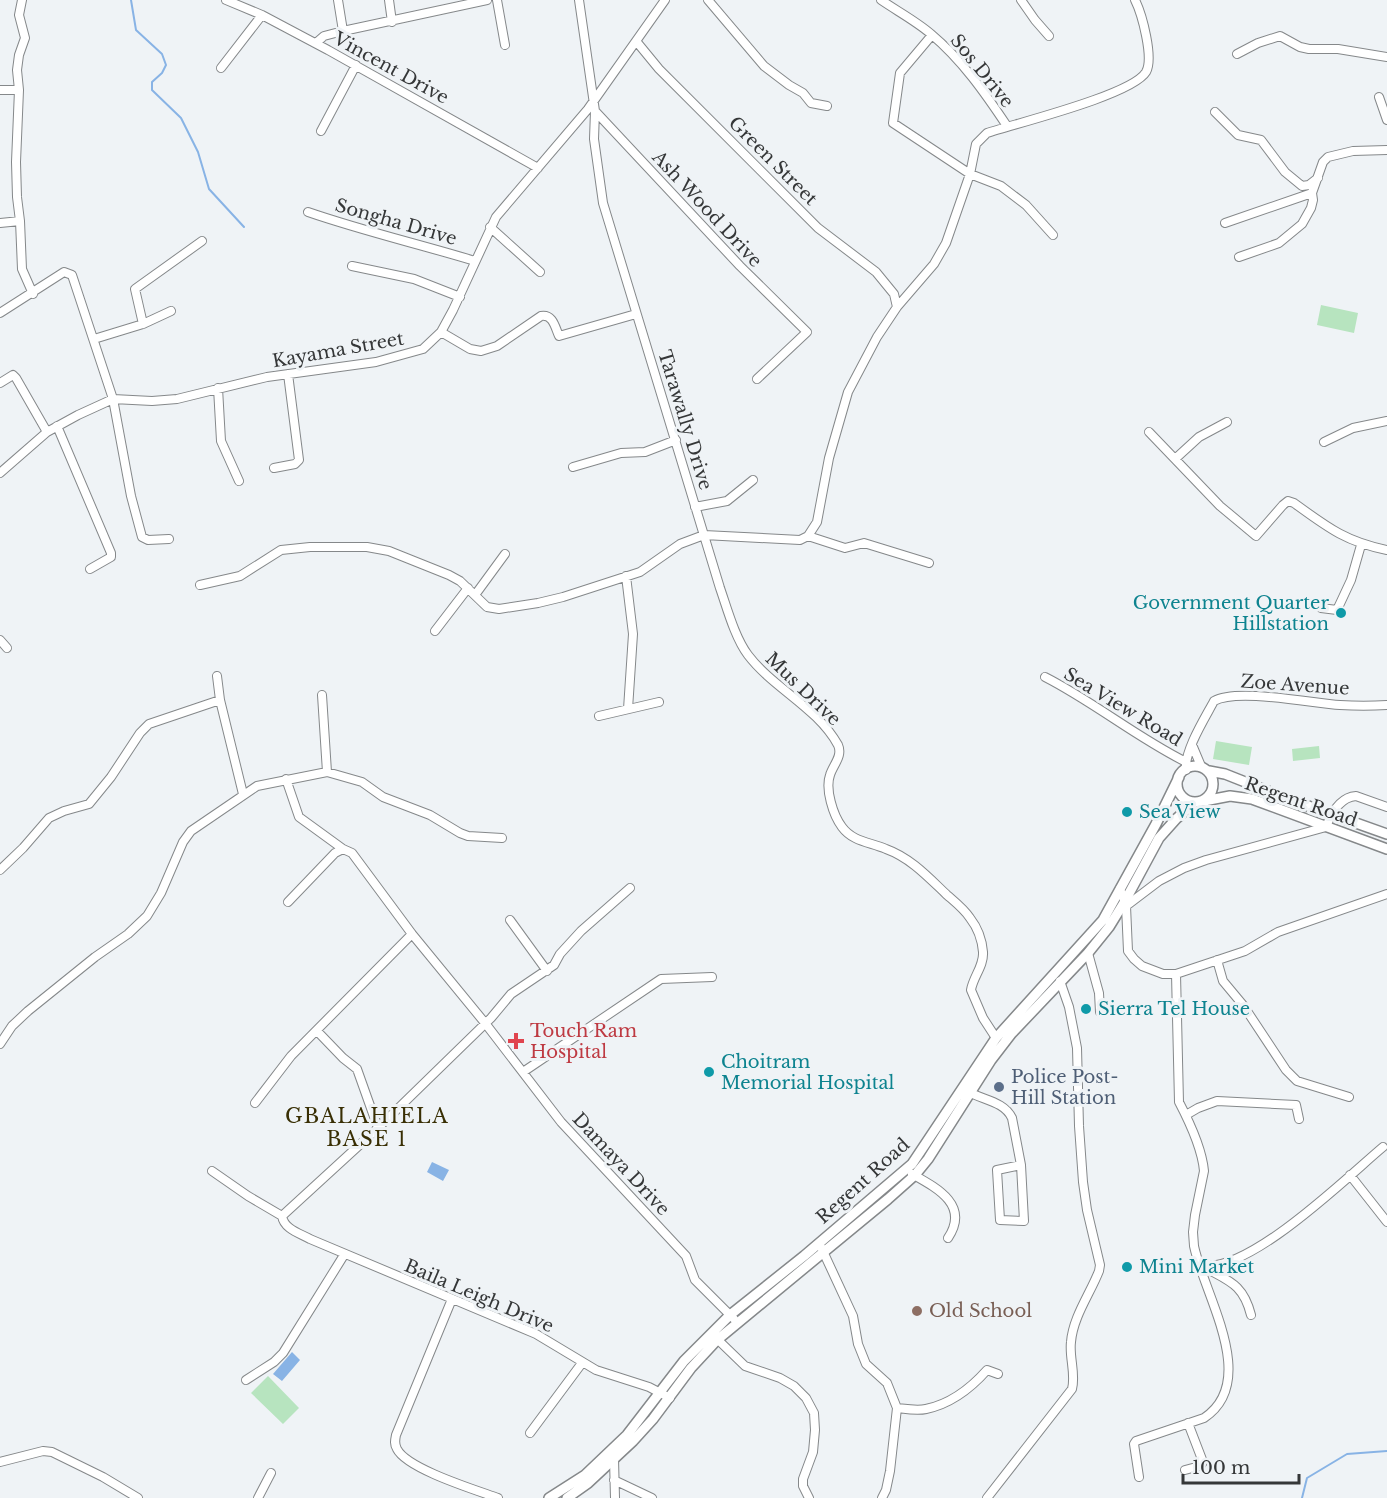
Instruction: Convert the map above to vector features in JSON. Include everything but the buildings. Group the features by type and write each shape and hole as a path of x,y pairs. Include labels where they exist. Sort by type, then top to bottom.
{"main road":[{"path":"1186,766 1205,769 1213,784 1212,792 1200,801 1185,799 1178,790 1179,777 1186,766"},
{"name":"Regent Road","path":"1205,769 1225,774 1387,834"},
{"name":"Regent Road","path":"567,1498 588,1483 653,1419 730,1314 888,1199 915,1175 938,1144 996,1038 1096,928 1120,889 1179,777"},
{"name":"Regent Road","path":"549,1498 585,1475 627,1435 684,1361 714,1336 737,1322 906,1170 1003,1044 1088,953 1109,927 1126,904 1159,838 1176,819 1200,801 1230,796 1241,797 1387,849"}],"street":[{"path":"22,0 19,15 25,38 18,63 17,197 22,269 33,294"},
{"name":"Vincent Drive","path":"226,0 262,15 356,65 538,168"},
{"path":"338,0 343,31"},
{"path":"389,0 392,22"},
{"path":"316,44 324,36 343,31 487,0"},
{"path":"498,0 505,45"},
{"path":"579,0 594,107"},
{"path":"594,107 665,0"},
{"path":"708,0 764,66 803,93 811,103 827,106"},
{"name":"Sos Drive","path":"881,0 932,35 984,90 1007,126"},
{"path":"808,536 817,522 829,458 848,392 877,337 897,307 934,264 946,243 970,174 976,144 987,134 1078,106 1112,93 1141,77 1148,66 1149,57 1140,9 1135,0"},
{"path":"1024,1 1049,36"},
{"path":"221,68 262,15"},
{"name":"Sos Drive","path":"932,35 900,73 893,123 970,174"},
{"path":"1237,54 1258,43 1280,36 1300,47 1309,49 1338,49 1387,57"},
{"name":"Green Street","path":"636,41 659,69 818,228 869,265 885,281 894,294 897,307"},
{"path":"321,131 356,65"},
{"path":"0,90 19,90"},
{"path":"1379,97 1387,120"},
{"name":"Kayama Street","path":"113,399 177,399 288,374 376,362 423,350 441,332 460,297 493,222 538,168 594,107"},
{"name":"Tarawally Drive","path":"594,107 594,139 601,193 704,535"},
{"name":"Ash Wood Drive","path":"594,107 740,266 807,332 757,379"},
{"path":"1215,112 1238,135 1261,140 1285,172 1302,186 1309,185 1319,177"},
{"path":"1239,258 1278,243 1295,231 1307,217 1314,200 1312,193 1323,162 1328,157 1353,151 1387,150"},
{"path":"970,174 1001,186 1026,205 1053,235"},
{"path":"1225,223 1312,193"},
{"name":"Songha Drive","path":"308,212 381,236 475,261"},
{"path":"0,223 20,221"},
{"path":"493,222 540,272"},
{"path":"143,324 135,289 202,241"},
{"path":"352,266 414,279 460,297"},
{"path":"0,313 33,294 64,272 69,273 76,285 113,399 131,496 142,537 148,540 170,539"},
{"path":"94,339 143,324 171,311"},
{"path":"441,332 470,349 481,351 497,346 541,316 546,315 550,318 559,336 636,314"},
{"path":"274,468 294,464 299,460 288,374"},
{"path":"0,383 9,376 13,375 16,378 47,432"},
{"path":"218,388 220,441 239,481"},
{"path":"0,473 47,432 113,399"},
{"path":"1175,459 1198,437 1227,422"},
{"path":"1324,442 1353,428 1387,422"},
{"path":"57,426 111,553 111,557 90,569"},
{"path":"1149,432 1220,506 1256,536 1288,501 1329,529 1362,545 1387,550"},
{"path":"573,467 621,453 645,452 676,440"},
{"path":"695,507 728,501 753,480"},
{"path":"200,585 240,576 281,550 310,547 367,547 389,551 434,568 460,581 487,607 505,608 555,599 640,572 680,544 704,535 792,540 808,536 844,548 864,543 928,563"},
{"name":"Mus Drive","path":"704,535 720,588 746,654 818,720 838,746 840,751 828,783 840,825 856,839 886,848 904,857 972,920 982,944 983,959 971,990 983,1018 996,1038"},
{"path":"1321,608 1337,610 1351,580 1362,545"},
{"path":"475,595 505,554"},
{"path":"626,576 633,634 628,709"},
{"path":"435,631 468,588"},
{"path":"0,640 7,648"},
{"path":"217,676 219,700 243,794"},
{"name":"Sea View Road","path":"1045,677 1084,698 1186,766"},
{"path":"322,695 327,772"},
{"name":"Zoe Avenue","path":"1186,766 1192,745 1214,701 1228,696 1340,705 1387,705"},
{"path":"0,870 23,849 50,818 64,811 89,804 149,724 219,700"},
{"path":"599,716 658,702"},
{"path":"1192,745 1194,753 1205,769"},
{"path":"0,1044 12,1026 28,1011 95,957 128,934 147,916 161,893 177,854 191,831 257,786 327,772 362,782 383,797 430,815 460,833 468,836 502,838"},
{"name":"Damaya Drive","path":"286,779 299,817 352,853 412,934 574,1136 686,1256 695,1280 737,1322"},
{"path":"1126,904 1159,881 1184,868 1326,827 1331,814 1351,796 1387,807"},
{"path":"288,902 335,853 343,849"},
{"path":"282,1216 378,1128 485,1023 511,994 554,965 560,954 580,931 630,888"},
{"path":"1120,889 1126,904 1128,951 1134,959 1152,971 1163,974 1176,974 1245,951 1278,932 1387,894"},
{"path":"510,920 547,971"},
{"path":"255,1104 291,1056 412,934"},
{"path":"1088,953 1099,993 1100,1012"},
{"path":"1217,960 1223,981 1243,1005 1286,1070 1297,1081 1349,1097"},
{"path":"1139,1477 1134,1444 1136,1441 1204,1418 1213,1412 1229,1377 1226,1346 1193,1232 1204,1171 1203,1162 1186,1115 1179,1102 1176,974"},
{"path":"523,1072 661,979 712,978"},
{"path":"987,1498 1072,1389 1073,1328 1099,1271 1099,1260 1083,1182 1078,1126 1077,1048 1069,1007 1060,981"},
{"path":"317,1031 357,1069 378,1128"},
{"path":"967,1091 1009,1112 1021,1165 1024,1221 1000,1220 997,1170 1021,1165"},
{"path":"1186,1115 1217,1101 1296,1105 1299,1119"},
{"path":"1201,1265 1233,1259 1278,1236 1383,1147"},
{"name":"Baila Leigh Drive","path":"212,1170 248,1196 282,1216 285,1224 292,1230 344,1255 536,1334 596,1370 660,1392 669,1398"},
{"path":"906,1170 940,1191 954,1209 956,1222 948,1238"},
{"path":"1350,1175 1387,1221"},
{"path":"822,1247 853,1316 858,1344 866,1364 887,1383 897,1408 890,1471 882,1498"},
{"path":"246,1380 274,1362 283,1353 344,1255"},
{"path":"1201,1265 1242,1291 1251,1315"},
{"path":"452,1299 394,1442 404,1458 422,1469 498,1498"},
{"path":"714,1336 745,1366 780,1378 794,1386 806,1398 814,1413 815,1430 813,1452 802,1479 809,1498"},
{"path":"530,1433 582,1363"},
{"path":"897,1408 924,1410 950,1401 989,1369 998,1374"},
{"path":"1185,1470 1200,1466 1203,1462 1188,1423"},
{"path":"0,1462 43,1451 52,1452 103,1477 138,1498"},
{"path":"614,1459 614,1495 625,1498"},
{"path":"258,1498 272,1473"},
{"path":"614,1480 652,1498"}],"green space":[{"path":"1321,305 1358,313 1354,333 1317,325"},
{"path":"1216,741 1252,747 1249,765 1213,759"},
{"path":"1319,746 1320,758 1293,761 1292,749"},
{"path":"268,1376 299,1408 283,1424 251,1393"}],"water":[{"path":"432,1162 449,1170 443,1181 427,1172"},
{"path":"292,1352 300,1360 282,1381 273,1374"}],"waterway":[{"path":"131,0 136,30 162,54 166,65 162,73 152,82 152,90 181,118 198,152 209,189 244,227"},
{"path":"1302,1498 1307,1478 1347,1454 1387,1451"}],"place":[{"name":"Government Quarter Hillstation","path":"1341,613"},
{"name":"Sea View","path":"1127,812"},
{"name":"Sierra Tel House","path":"1086,1009"},
{"name":"Touch Ram Hospital","path":"516,1041"},
{"name":"Choitram Memorial Hospital","path":"709,1072"},
{"name":"Police Post- Hill Station","path":"999,1087"},
{"name":"Mini Market","path":"1127,1267"},
{"name":"Old School","path":"917,1311"}],"district":[{"name":"GBALAHIELA BASE 1","path":"367,1128"}]}
